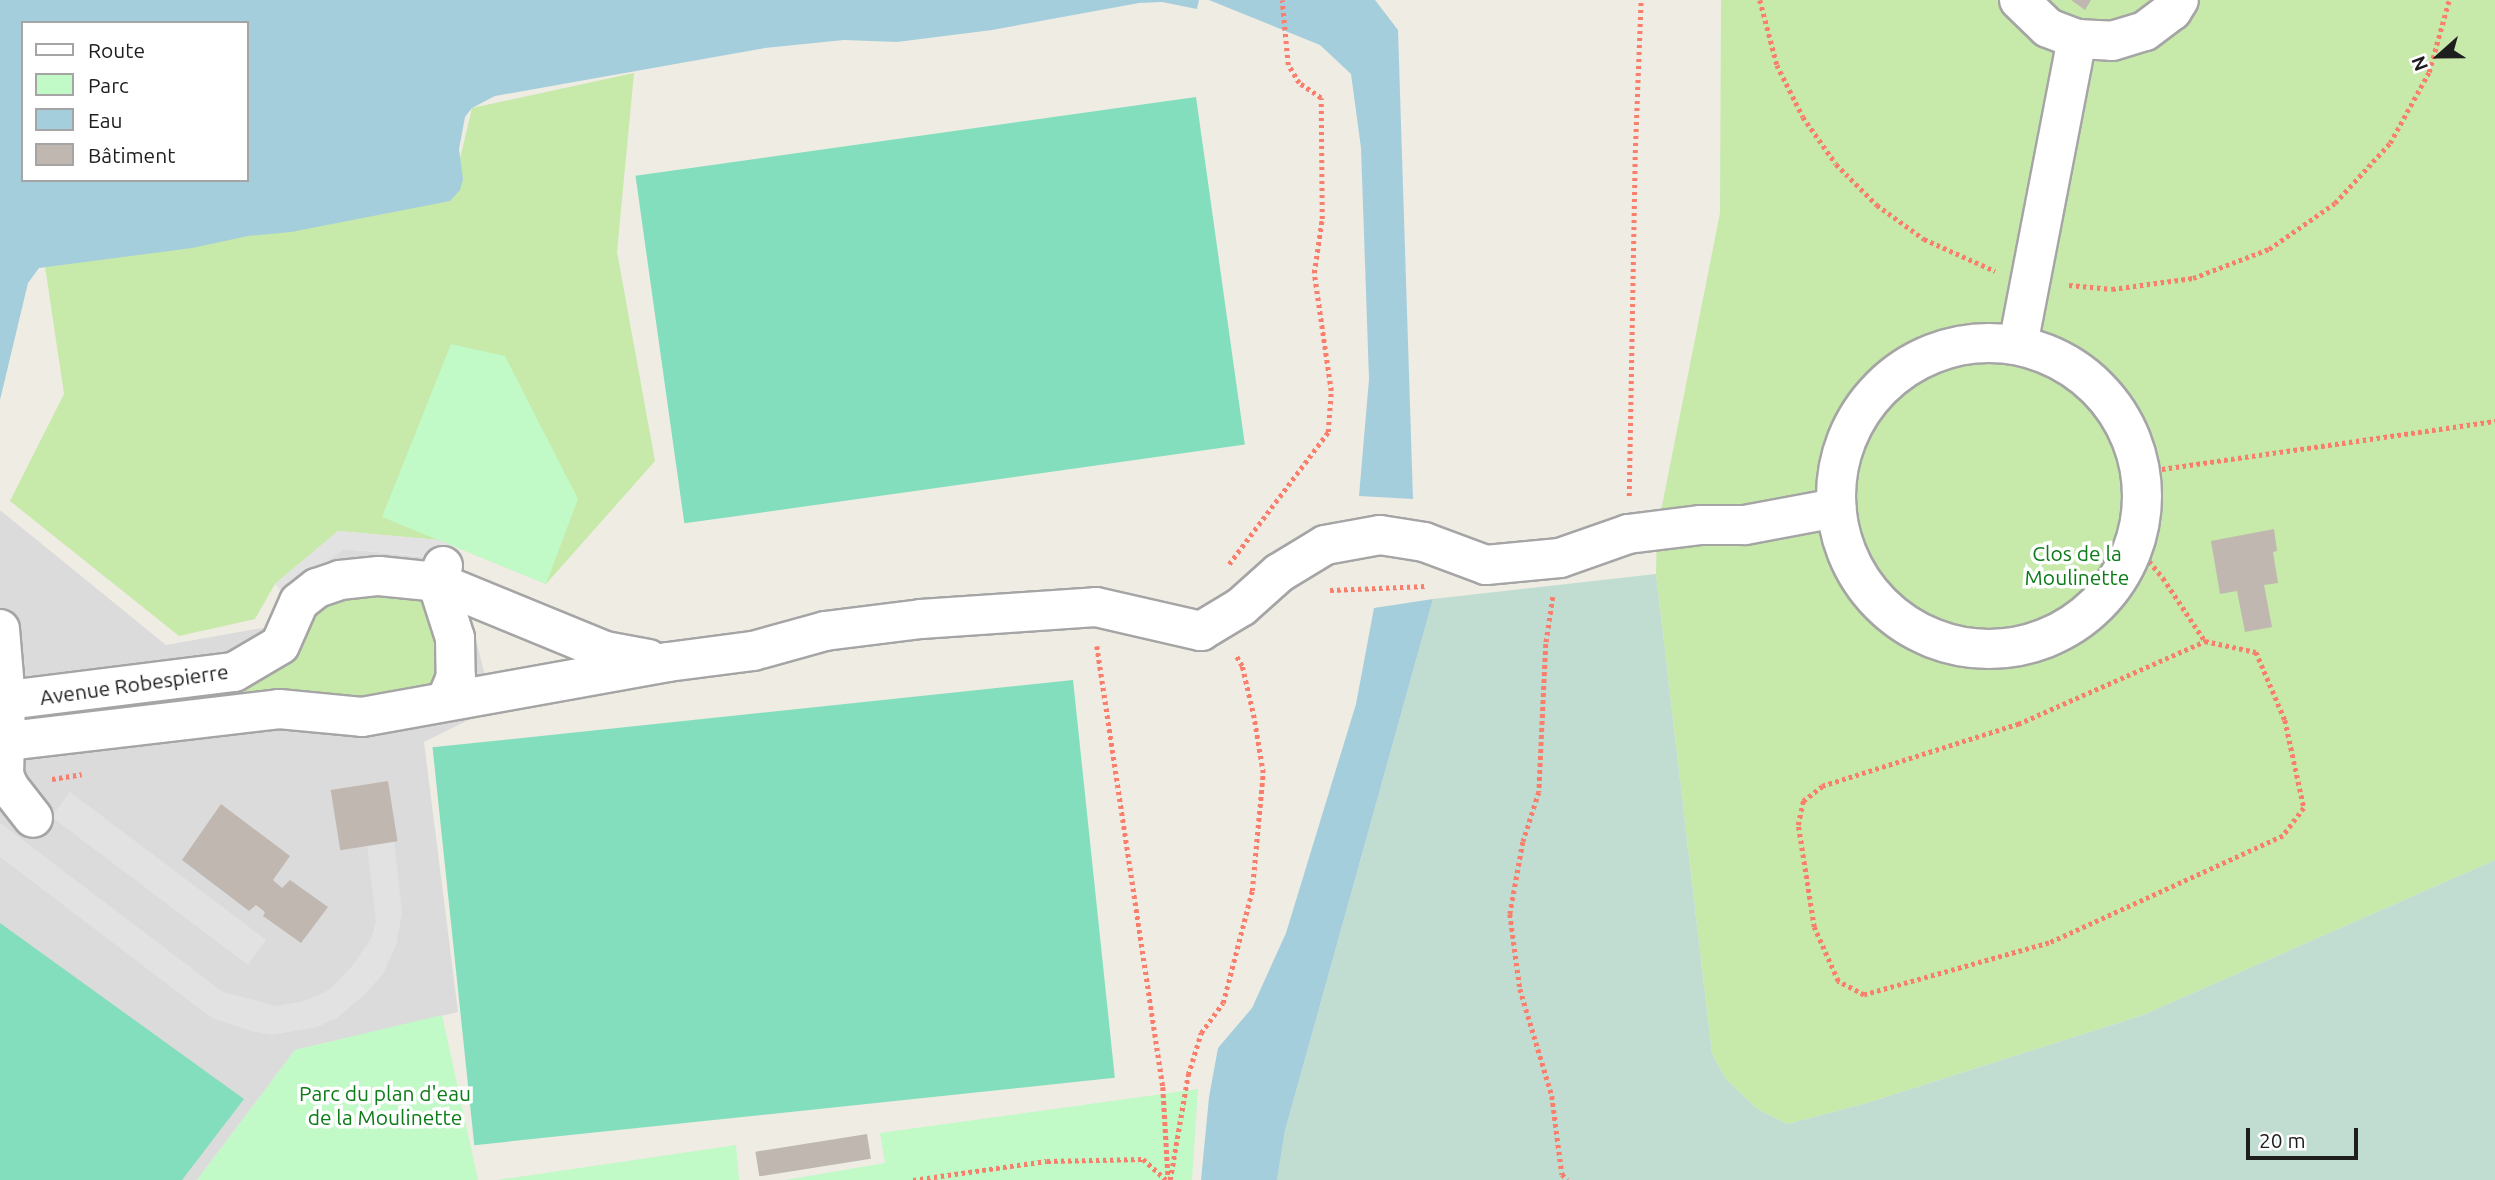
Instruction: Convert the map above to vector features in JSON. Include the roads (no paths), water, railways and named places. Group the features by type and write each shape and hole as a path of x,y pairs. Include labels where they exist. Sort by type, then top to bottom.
{"street":[{"path":"2019,0 2048,28 2077,39 2112,41 2145,31 2172,10 2179,0"},
{"path":"2018,345 2077,39"},
{"path":"1969,343 2018,345 2063,360 2100,389 2127,427 2141,472 2143,509 2136,545 2112,590 2075,625 2029,646 1979,650 1929,639 1887,611 1855,572 1836,508 1836,474 1851,426 1880,386 1921,358 1969,343"},
{"path":"668,662 753,650 825,631 921,619 1096,607 1201,631 1224,632 1241,607 1279,573 1325,545 1380,535 1424,542 1486,565 1560,558 1628,534 1701,525 1745,524 1836,508"},
{"path":"441,570 455,638 456,677 446,701"},
{"name":"Avenue Robespierre","path":"3,701 234,672 280,645 299,602 317,588 340,580 441,570 605,651 668,662"},
{"path":"0,629 4,775 9,788 33,818"},
{"name":"Avenue Robespierre","path":"4,742 279,709 362,717 668,662"}],"water":[{"path":"0,0 1199,0 1197,9 1162,2 1139,3 992,30 897,42 844,40 765,48 495,96 472,108 465,117 459,149 463,179 460,190 450,201 291,232 248,236 192,248 39,268 28,283 0,400"},
{"path":"1209,0 1375,0 1398,30 1413,499 1359,496 1369,379 1361,148 1351,74 1320,45"},
{"path":"1433,599 1285,1131 1277,1180 1201,1180 1209,1097 1218,1048 1252,1008 1286,933 1356,704 1374,608"}],"park label":[{"name":"Clos de la Moulinette","path":"2077,565"},
{"name":"Parc du plan d'eau de la Moulinette","path":"385,1105"}]}
